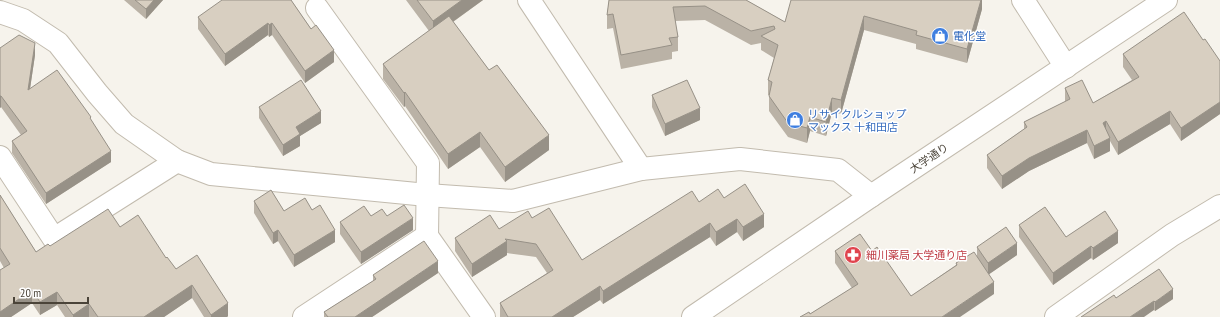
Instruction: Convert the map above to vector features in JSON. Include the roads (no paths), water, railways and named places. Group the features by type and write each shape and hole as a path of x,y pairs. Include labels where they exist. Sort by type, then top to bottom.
{"street":[{"path":"529,0 641,169"},
{"path":"1023,0 1066,67"},
{"name":"大学通り","path":"693,317 871,196 1166,0"},
{"path":"317,8 428,163 427,236 484,317"},
{"path":"0,12 23,20 58,43 97,93 124,124 177,161 211,174 427,195 513,201 641,169 740,159 838,170 871,196"},
{"path":"0,157 54,239 177,161"},
{"path":"1056,317 1172,235 1218,210"},
{"path":"304,317 427,236"}],"place":[{"name":"電化堂","path":"940,36"},
{"name":"リサイクルショップ マックス 十和田店","path":"795,120"},
{"name":"細川薬局 大学通り店","path":"853,255"}]}
